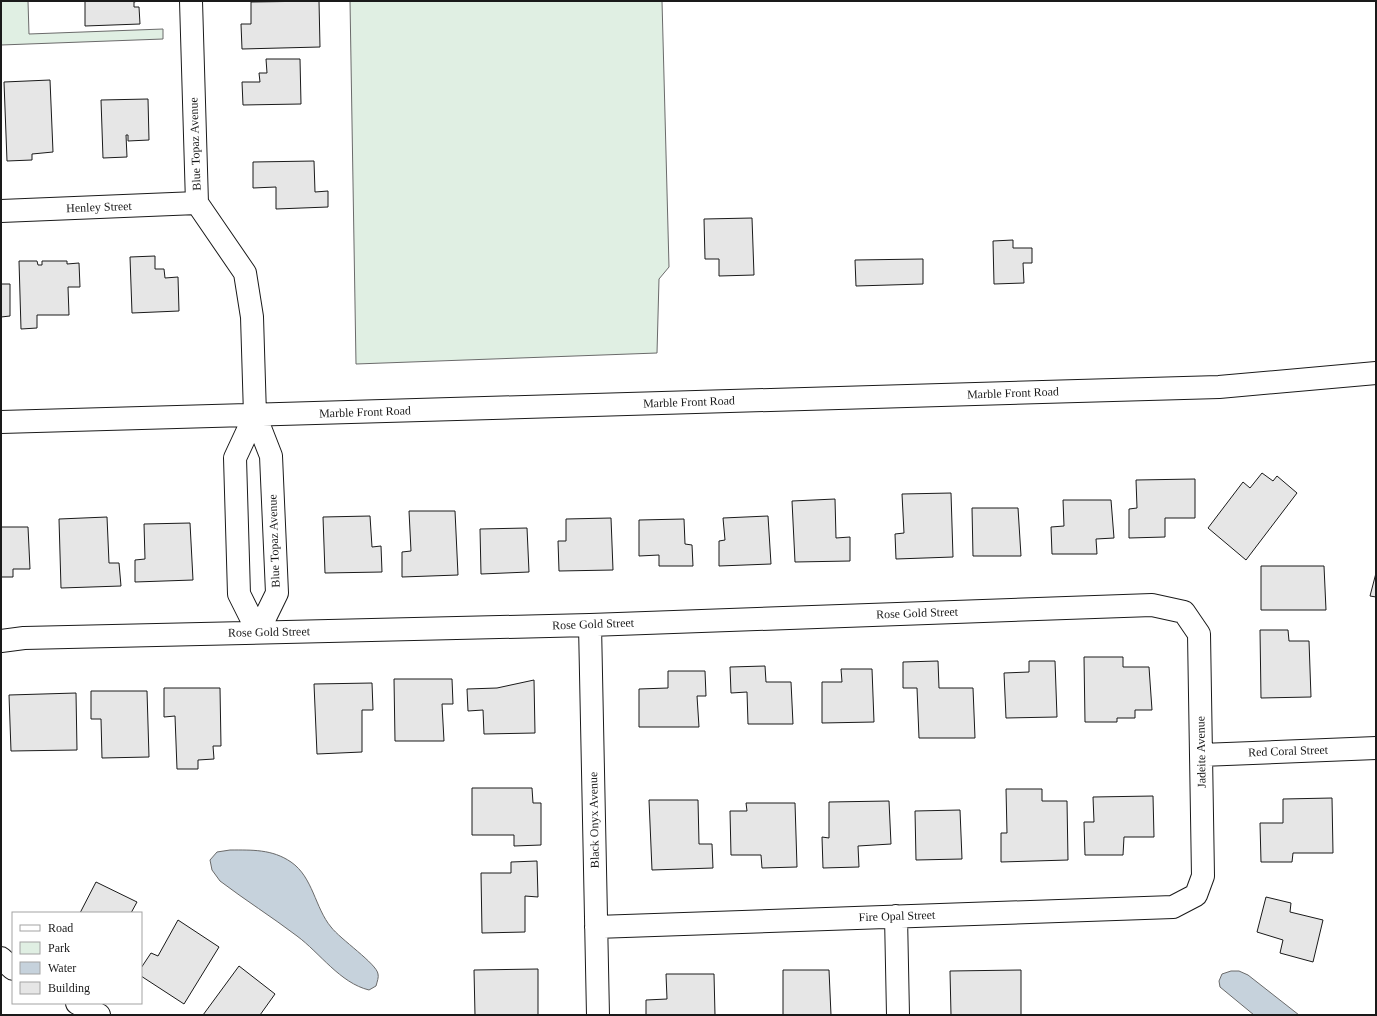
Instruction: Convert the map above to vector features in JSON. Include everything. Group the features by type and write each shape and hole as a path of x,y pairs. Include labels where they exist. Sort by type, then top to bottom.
{"street":[{"name":"Blue Topaz Avenue","path":"191,1 197,203 245,273 252,317 255,415 271,456 277,593 258,632"},
{"name":"Henley Street","path":"1,211 197,203"},
{"name":"Marble Front Road","path":"1,422 1219,387 1376,373"},
{"name":"Blue Topaz Avenue","path":"255,415 235,458 239,594 258,632"},
{"name":"Rose Gold Street","path":"1,640 258,632 590,625 1152,605 1184,612"},
{"name":"Jadeite Avenue","path":"1184,612 1199,634 1202,876 1196,895"},
{"name":"Black Onyx Avenue","path":"590,625 598,1015"},
{"name":"Red Coral Street","path":"1201,755 1376,748"},
{"name":"Fire Opal Street","path":"596,927 1173,907 1196,895"},
{"path":"896,916 898,1015"},
{"path":"1,958 12,968"},
{"path":"79,1004 99,1015"}],"green space":[{"path":"1,1 28,1 29,34 163,29 163,39 1,45"},
{"path":"350,1 662,1 669,267 659,279 657,353 356,364"}],"water":[{"path":"230,850 254,850 269,852 284,858 298,868 309,884 321,911 331,927 372,964 376,970 378,977 376,986 369,990 349,981 297,936 220,881 212,870 210,860 217,852"},
{"path":"1231,971 1239,971 1248,975 1299,1015 1254,1015 1220,987 1219,981 1222,974"}],"building":[{"path":"85,1 138,1 134,2 134,7 139,7 140,24 85,26"},
{"path":"319,1 320,47 242,49 241,24 251,24 251,2"},
{"path":"266,59 300,59 301,104 243,105 242,82 260,82 259,73 267,73"},
{"path":"50,80 53,152 32,154 32,160 7,161 4,82"},
{"path":"148,99 149,140 128,141 128,135 126,135 127,157 103,158 101,100"},
{"path":"314,161 315,192 328,191 328,207 276,209 276,187 253,188 253,162"},
{"path":"752,218 754,275 719,276 719,259 705,259 704,219"},
{"path":"1013,240 1013,248 1032,248 1032,263 1023,263 1024,283 994,284 993,241"},
{"path":"155,256 155,269 164,269 165,278 178,277 179,311 132,313 130,257"},
{"path":"923,259 923,284 856,286 855,260"},
{"path":"19,261 37,261 38,265 42,265 42,261 67,261 67,264 79,263 80,287 68,287 69,315 37,315 37,328 21,329"},
{"path":"1,284 10,284 10,316 1,317"},
{"path":"1262,473 1273,481 1277,476 1297,493 1246,560 1208,528 1243,482 1250,488"},
{"path":"1195,479 1195,518 1165,518 1165,537 1129,538 1129,509 1137,508 1136,480"},
{"path":"951,493 953,557 896,559 895,534 904,533 902,494"},
{"path":"835,499 836,538 850,537 850,561 795,562 792,501"},
{"path":"1063,500 1111,500 1114,538 1096,539 1097,554 1052,554 1051,527 1064,526"},
{"path":"972,508 1018,508 1021,556 973,556"},
{"path":"409,511 455,511 458,575 402,577 402,552 411,551"},
{"path":"370,516 372,547 381,546 382,572 325,573 323,517"},
{"path":"768,516 771,564 719,566 719,541 725,540 723,518"},
{"path":"107,517 109,563 119,563 121,586 61,588 59,519"},
{"path":"611,518 613,570 559,571 558,541 566,541 566,519"},
{"path":"684,519 685,544 692,545 693,566 659,566 659,555 639,556 639,520"},
{"path":"190,523 193,580 135,582 135,560 145,559 144,524"},
{"path":"1,527 28,527 30,569 13,569 13,577 1,577"},
{"path":"527,528 529,572 481,574 480,529"},
{"path":"1261,566 1324,566 1326,610 1261,610"},
{"path":"1376,573 1376,597 1370,596"},
{"path":"1260,630 1288,630 1289,641 1309,641 1311,697 1261,698"},
{"path":"1084,657 1123,657 1123,667 1149,667 1152,710 1135,710 1135,718 1117,718 1117,722 1085,722"},
{"path":"938,661 939,688 973,688 975,738 919,738 917,688 903,688 903,662"},
{"path":"1029,661 1055,661 1057,717 1006,718 1004,673 1029,672"},
{"path":"765,666 766,682 791,682 793,724 748,724 747,692 731,693 730,667"},
{"path":"841,669 872,669 874,722 822,723 822,682 842,682"},
{"path":"668,671 705,671 706,696 697,696 699,727 639,727 639,689 668,688"},
{"path":"394,679 452,679 453,704 442,704 444,741 395,741"},
{"path":"534,680 535,733 484,734 483,710 468,711 467,689 497,688"},
{"path":"372,683 373,710 362,710 362,752 317,754 314,684"},
{"path":"164,688 220,688 221,746 213,746 214,759 198,760 198,769 177,769 175,716 164,717"},
{"path":"91,691 147,691 149,757 102,758 101,719 91,719"},
{"path":"76,693 77,750 11,751 9,695"},
{"path":"472,788 532,788 533,803 541,803 541,845 514,846 514,835 472,835"},
{"path":"1006,789 1042,789 1042,801 1067,801 1068,860 1001,862 1001,833 1007,833"},
{"path":"1153,796 1154,837 1124,837 1123,855 1085,855 1084,822 1094,822 1093,797"},
{"path":"1332,798 1333,853 1293,853 1292,862 1261,862 1260,823 1283,823 1283,799"},
{"path":"649,800 698,800 699,844 712,844 713,868 652,870"},
{"path":"889,801 891,844 858,846 859,867 823,868 822,837 829,838 829,802"},
{"path":"746,803 795,803 797,867 762,868 761,855 731,855 730,811 747,811"},
{"path":"960,810 962,859 916,860 915,811"},
{"path":"537,861 538,897 525,896 525,932 482,933 481,873 511,873 511,862"},
{"path":"96,882 137,902 132,912 81,912"},
{"path":"1266,897 1291,903 1290,912 1323,920 1313,962 1280,953 1283,940 1257,932"},
{"path":"178,920 219,947 184,1004 142,977 142,966 151,953 158,956"},
{"path":"239,966 275,994 260,1015 203,1015"},
{"path":"538,969 538,1015 475,1015 474,970"},
{"path":"783,970 829,970 831,1015 783,1015"},
{"path":"1021,970 1021,1015 951,1015 950,971"},
{"path":"666,974 714,974 715,1015 646,1015 646,1000 667,999"}]}
